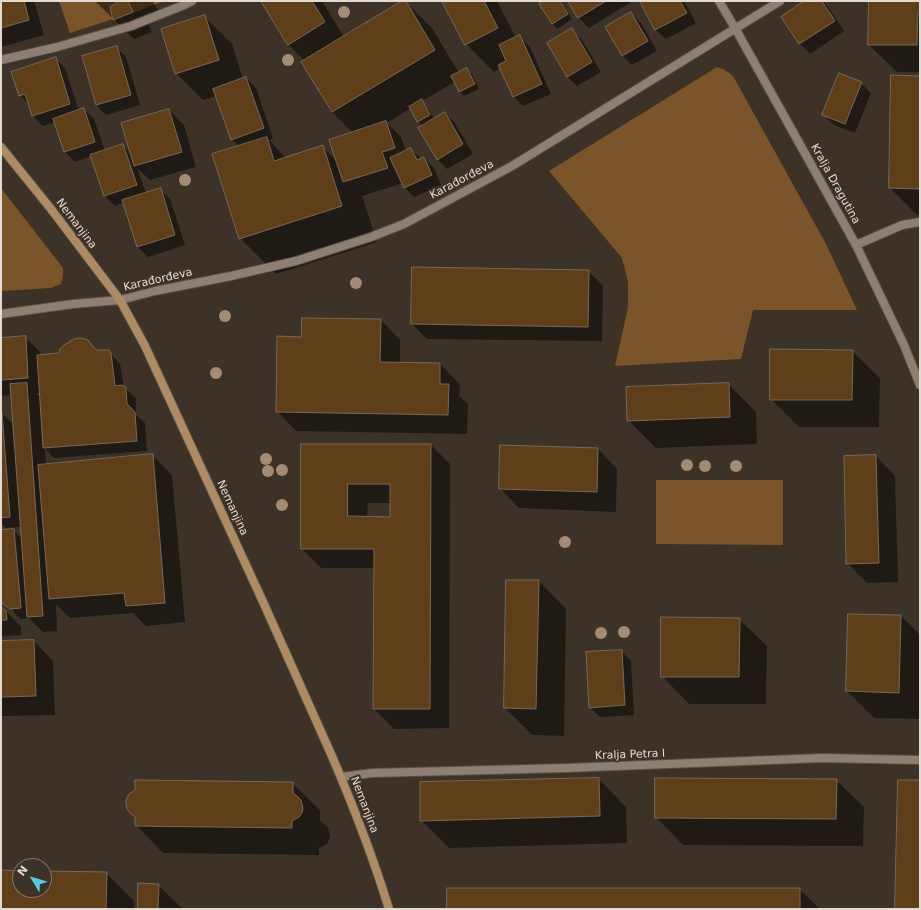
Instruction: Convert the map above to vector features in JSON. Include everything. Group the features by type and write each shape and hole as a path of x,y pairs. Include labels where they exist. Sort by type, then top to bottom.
{"street":[{"path":"1,60 57,47 131,26 192,1"},
{"name":"Kralja Dragutina","path":"719,1 856,245 904,345 920,385"},
{"name":"Karađorđeva","path":"1,314 73,304 120,300 155,291 231,276 296,261 371,237 404,224 512,166 780,1"},
{"name":"Nemanjina","path":"1,147 120,300 145,346 264,604 341,777 389,909"},
{"path":"856,245 902,225 920,222"},
{"name":"Kralja Petra I","path":"341,777 372,773 558,769 822,758 920,760"}],"shaded area":[{"path":"59,1 164,1 70,33"},
{"path":"717,67 725,70 733,76 826,244 857,310 753,310 741,359 615,366 628,307 628,282 622,258 549,171"},
{"path":"1,188 63,268 61,284 51,288 1,291"},
{"path":"656,480 783,480 783,545 656,544"}],"building":[{"path":"1,1 24,1 29,20 1,28"},
{"path":"117,1 128,1 133,12 113,20 110,7 118,2"},
{"path":"261,1 312,1 325,22 288,45"},
{"path":"402,1 406,1 435,50 332,112 301,62"},
{"path":"442,1 484,1 498,28 465,45"},
{"path":"543,1 560,1 568,14 552,24 539,4"},
{"path":"568,1 606,1 578,18"},
{"path":"640,1 680,1 687,13 655,30"},
{"path":"804,1 822,1 835,21 799,44 781,17"},
{"path":"869,1 920,1 917,45 868,45"},
{"path":"631,12 648,41 622,56 605,27"},
{"path":"205,15 219,60 175,74 161,29"},
{"path":"572,28 592,62 567,77 547,43"},
{"path":"520,35 542,84 513,97 498,65 506,61 499,45"},
{"path":"117,46 131,95 96,105 82,56"},
{"path":"56,57 70,104 32,116 25,94 19,96 11,72"},
{"path":"467,68 475,84 459,92 451,76"},
{"path":"839,73 862,82 845,124 822,115"},
{"path":"891,75 920,76 920,189 889,188"},
{"path":"246,77 264,128 231,140 213,89"},
{"path":"422,99 430,115 417,122 409,107"},
{"path":"84,108 95,142 64,152 53,119"},
{"path":"169,109 182,152 134,166 121,123"},
{"path":"445,112 463,144 437,160 418,128"},
{"path":"386,121 395,148 382,152 388,168 343,182 329,140"},
{"path":"267,137 274,161 323,145 342,206 239,239 212,154"},
{"path":"123,144 137,185 104,196 90,155"},
{"path":"411,148 417,160 424,157 432,175 404,188 390,158"},
{"path":"161,188 175,235 137,247 122,200"},
{"path":"412,267 589,270 588,327 411,324"},
{"path":"302,318 381,319 380,362 440,363 440,384 449,384 448,415 276,412 277,336 301,337"},
{"path":"26,336 28,378 1,380 1,338"},
{"path":"81,338 88,340 96,350 109,350 111,353 115,386 122,385 126,387 127,404 135,412 137,441 43,448 37,355 59,353 60,349 64,345 74,339"},
{"path":"770,349 853,350 852,400 770,400"},
{"path":"27,383 43,616 27,617 10,384"},
{"path":"729,383 730,417 627,421 626,387"},
{"path":"1,412 10,517 1,518"},
{"path":"301,444 431,444 430,709 373,709 374,549 301,549","holes":["348,484 390,484 390,517 348,516"]},
{"path":"500,445 598,448 597,492 499,489"},
{"path":"153,454 165,603 126,606 124,593 49,599 38,465"},
{"path":"876,455 879,563 846,564 844,456"},
{"path":"14,529 21,608 10,609 1,602 1,530"},
{"path":"506,580 539,580 536,709 504,708"},
{"path":"1,607 6,611 7,620 1,620"},
{"path":"848,614 901,615 899,693 846,691"},
{"path":"661,617 740,618 739,677 661,677"},
{"path":"34,640 36,696 1,697 1,641"},
{"path":"622,650 625,705 589,708 586,652"},
{"path":"599,778 600,816 420,821 420,782"},
{"path":"655,778 837,779 836,819 655,818"},
{"path":"135,780 293,782 293,793 301,800 303,808 299,817 292,821 292,828 135,826 135,817 127,809 126,800 129,794 135,790"},
{"path":"898,780 920,780 920,909 895,909"},
{"path":"1,870 12,871 12,898 52,898 52,871 107,872 106,909 1,909"},
{"path":"138,883 159,884 158,909 138,909"},
{"path":"447,888 800,888 800,909 447,909"}]}
